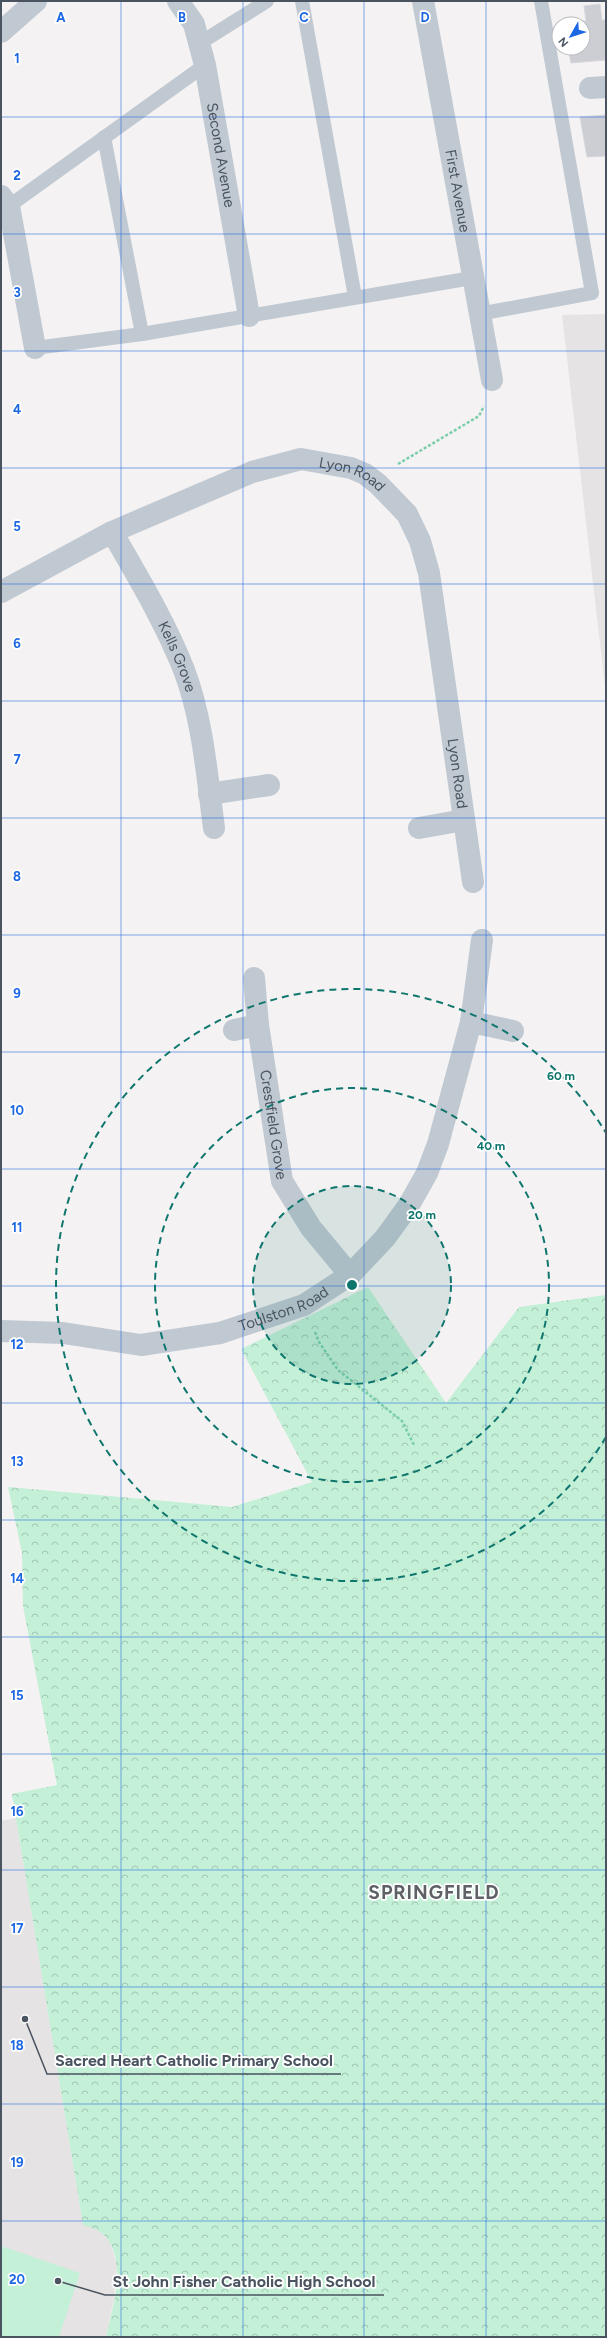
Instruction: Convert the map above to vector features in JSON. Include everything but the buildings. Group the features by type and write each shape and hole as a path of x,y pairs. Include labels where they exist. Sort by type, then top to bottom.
{"street":[{"path":"1,32 36,1"},
{"name":"Second Avenue","path":"178,1 194,24 205,65 249,316"},
{"name":"First Avenue","path":"423,1 472,278 492,380"},
{"path":"5,201 35,348"},
{"name":"Lyon Road","path":"1,592 112,532 252,472 301,459 351,468 365,474 378,484 407,514 420,541 429,574 473,882"},
{"name":"Kells Grove","path":"112,532 162,620 184,671 202,736 214,828"},
{"path":"209,794 269,785"},
{"name":"Lyon Road","path":"419,828 464,820"},
{"name":"Toulston Road","path":"1,1331 64,1333 141,1345 220,1333 304,1305 350,1275 384,1238 409,1205 427,1173 438,1144 471,1022 482,940"},
{"name":"Crestfield Grove","path":"254,978 258,1025 282,1181 311,1228 350,1275"},
{"path":"471,1022 514,1031"},
{"path":"234,1030 258,1025"}],"lane":[{"path":"200,43 267,1"},
{"path":"302,1 355,297"},
{"path":"479,314 592,293 541,1"},
{"path":"5,201 104,137 205,65"},
{"path":"104,137 142,334"},
{"path":"35,348 142,334 472,278"}],"path":[{"path":"378,484 392,468 480,416 489,397 492,380"},
{"path":"304,1305 319,1342 338,1370 402,1421 414,1445"}],"shaded area":[{"path":"606,314 606,695 562,315"},
{"path":"16,1818 83,2224 99,2230 110,2242 117,2265 114,2298 106,2337 1,2337 1,1821"}],"green space":[{"path":"368,1287 446,1403 519,1307 606,1295 606,2337 106,2337 116,2290 117,2265 108,2239 98,2231 83,2225 12,1794 57,1785 23,1606 22,1553 8,1487 232,1507 312,1482 241,1349"},
{"path":"1,2246 80,2273 59,2337 1,2337"}],"place":[{"name":"Sacred Heart Catholic Primary School","path":"25,2019"},
{"name":"St John Fisher Catholic High School","path":"58,2281"}],"district":[{"name":"SPRINGFIELD","path":"434,1892"}]}
